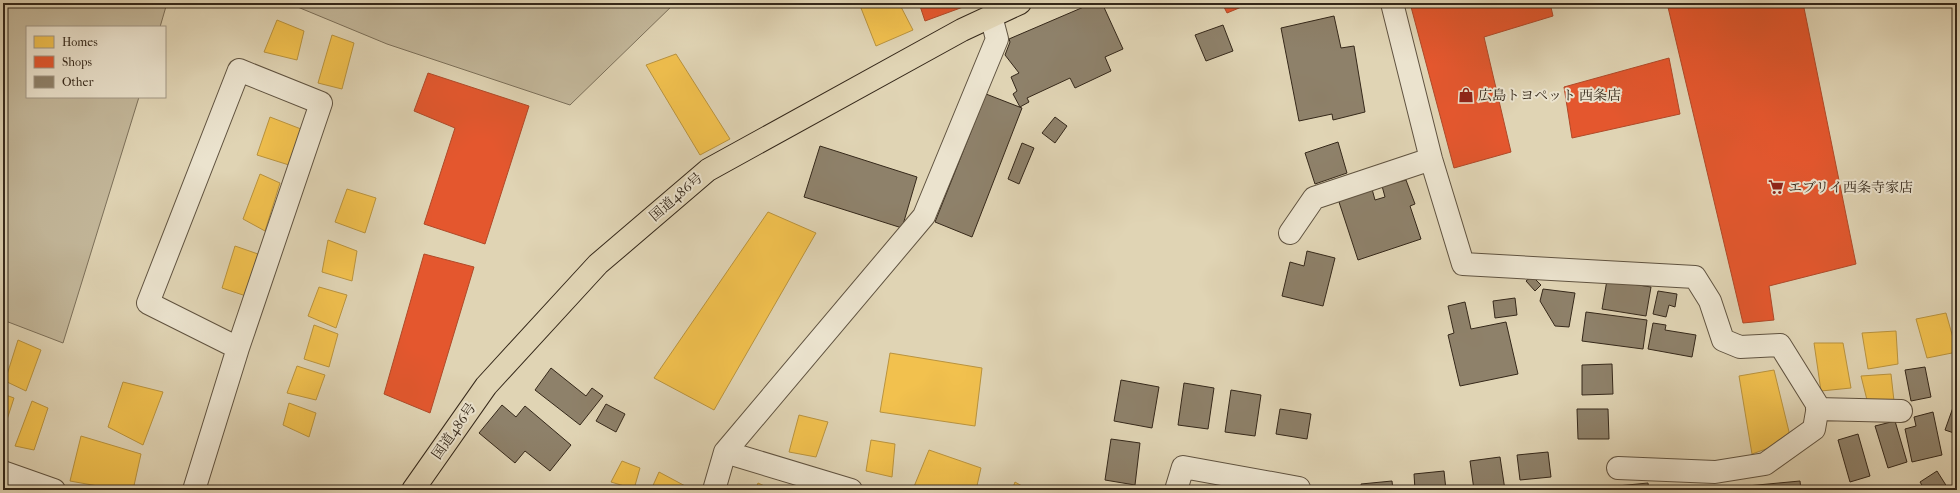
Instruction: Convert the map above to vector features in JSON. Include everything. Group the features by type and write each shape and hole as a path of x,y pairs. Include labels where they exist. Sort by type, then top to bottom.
{"highway":[{"name":"国道486号","path":"413,490 486,386 598,264 708,170 962,30 1020,3"}],"street":[{"path":"1392,3 1431,158 1463,264 1695,276 1710,300 1722,340 1740,347 1780,345 1818,406 1814,429 1765,464 1715,472 1618,468"},
{"path":"714,490 725,452 924,216 997,39 991,16"},
{"path":"194,490 238,348 321,103 239,70 148,303 238,348"},
{"path":"1290,233 1314,198 1431,158"},
{"path":"1817,409 1901,411"},
{"path":"725,452 851,490"},
{"path":"1176,490 1183,467 1299,488 1298,490"},
{"path":"3,472 26,485 54,490"}],"shaded area":[{"path":"3,3 167,3 160,26 26,26 26,98 139,98 63,343 3,320"},
{"path":"288,3 675,3 570,105 387,44"}],"building: Homes":[{"path":"859,3 899,3 913,30 876,46"},
{"path":"277,20 304,31 297,60 264,52"},
{"path":"332,35 354,43 342,89 318,83"},
{"path":"676,54 730,139 700,155 646,65"},
{"path":"270,117 301,129 289,165 257,155"},
{"path":"260,174 280,183 265,231 243,219"},
{"path":"347,189 376,198 365,233 335,222"},
{"path":"768,212 816,233 714,410 654,378"},
{"path":"328,240 357,251 352,281 322,272"},
{"path":"235,246 258,254 246,296 222,288"},
{"path":"319,287 347,295 336,328 308,316"},
{"path":"1946,313 1957,352 1927,358 1916,319"},
{"path":"314,325 338,334 329,367 304,359"},
{"path":"1896,331 1898,364 1868,369 1862,333"},
{"path":"18,340 41,350 26,391 5,381"},
{"path":"1814,343 1843,343 1851,388 1821,391"},
{"path":"890,353 982,368 975,426 880,412"},
{"path":"297,366 325,375 316,400 287,393"},
{"path":"1774,370 1791,440 1752,454 1739,376"},
{"path":"1891,374 1894,401 1868,404 1861,376"},
{"path":"123,382 163,392 143,445 108,427"},
{"path":"3,394 14,398 3,432"},
{"path":"32,401 48,408 34,450 15,446"},
{"path":"289,403 316,413 309,437 283,425"},
{"path":"799,415 828,422 816,457 789,452"},
{"path":"81,436 141,454 133,490 120,490 70,481"},
{"path":"871,440 895,444 892,477 866,471"},
{"path":"929,450 981,468 976,490 913,489"},
{"path":"622,461 640,468 634,489 611,482"},
{"path":"659,472 689,488 689,490 651,490"},
{"path":"1015,482 1029,490 1012,490"},
{"path":"758,483 773,490 755,490"}],"building: Shops":[{"path":"919,3 974,3 925,21"},
{"path":"1222,3 1251,3 1227,13"},
{"name":"広島トヨペット 西条店","path":"1410,3 1550,3 1553,16 1484,37 1511,152 1454,168"},
{"name":"エブリイ西条寺家店","path":"1667,3 1803,3 1856,264 1769,286 1774,320 1743,323"},
{"path":"1669,58 1680,114 1572,138 1564,87"},
{"path":"428,73 529,106 485,244 424,224 455,128 414,111"},
{"path":"424,254 474,267 430,413 384,394"}],"building: Other":[{"path":"1093,3 1102,3 1123,49 1105,57 1111,71 1075,88 1070,78 1027,98 1029,102 1020,107 1013,94 1017,91 1011,77 1019,73 1005,55 1010,42 1009,39"},
{"path":"1334,16 1341,48 1354,46 1365,112 1333,120 1332,114 1299,121 1281,28"},
{"path":"1223,25 1233,51 1206,61 1195,35"},
{"path":"986,94 1022,108 972,237 935,222"},
{"path":"1055,117 1067,126 1055,143 1042,133"},
{"path":"1338,142 1347,173 1315,184 1305,153"},
{"path":"1022,143 1034,148 1019,184 1008,179"},
{"path":"820,146 917,177 902,228 804,197"},
{"path":"1406,180 1415,204 1410,206 1421,239 1358,260 1338,199 1372,189 1375,200 1385,197 1382,186"},
{"path":"1307,251 1335,258 1323,306 1282,296 1290,262 1304,266"},
{"path":"1532,276 1541,285 1535,291 1526,281"},
{"path":"1607,280 1651,287 1646,316 1602,309"},
{"path":"1543,289 1575,293 1569,327 1555,326 1540,301"},
{"path":"1658,291 1677,294 1675,307 1669,305 1666,317 1653,314"},
{"path":"1515,298 1517,315 1495,318 1493,301"},
{"path":"1465,302 1471,329 1506,322 1518,374 1460,386 1448,335 1454,333 1448,306"},
{"path":"1586,312 1647,320 1643,349 1582,341"},
{"path":"1653,323 1666,325 1665,330 1696,335 1692,357 1648,349"},
{"path":"1612,364 1613,394 1582,395 1582,365"},
{"path":"1925,367 1931,397 1911,401 1905,370"},
{"path":"551,368 586,396 592,388 603,396 580,425 535,390"},
{"path":"1121,380 1159,387 1152,428 1114,421"},
{"path":"1184,383 1214,388 1208,429 1178,425"},
{"path":"1231,390 1261,395 1255,436 1225,432"},
{"path":"1956,399 1957,400 1957,434 1945,430"},
{"path":"606,404 625,414 616,432 596,421"},
{"path":"502,405 516,417 525,406 571,445 550,471 525,451 515,463 479,433"},
{"path":"1280,409 1311,414 1307,439 1276,434"},
{"path":"1577,409 1608,409 1609,439 1578,439"},
{"path":"1933,412 1942,455 1912,462 1905,429 1916,426 1914,417"},
{"path":"1895,421 1907,462 1888,468 1875,426"},
{"path":"1858,434 1870,476 1850,482 1838,440"},
{"path":"1111,439 1140,443 1135,485 1105,480"},
{"path":"1548,452 1551,477 1520,480 1517,455"},
{"path":"1500,457 1505,490 1474,490 1470,461"},
{"path":"1444,471 1446,490 1415,490 1414,474"},
{"path":"1937,471 1949,490 1925,490 1920,482"},
{"path":"1392,481 1393,490 1362,490 1361,484"},
{"path":"1800,481 1801,490 1747,490 1747,486"},
{"path":"1648,483 1649,490 1617,490 1617,486"},
{"path":"1199,486 1216,490 1198,490"},
{"path":"1604,486 1604,490 1573,490"},
{"path":"1701,486 1702,490 1670,489"},
{"path":"1884,486 1887,490 1878,490"}],"place":[{"name":"広島トヨペット 西条店","path":"1466,95"},
{"name":"エブリイ西条寺家店","path":"1776,187"}]}
